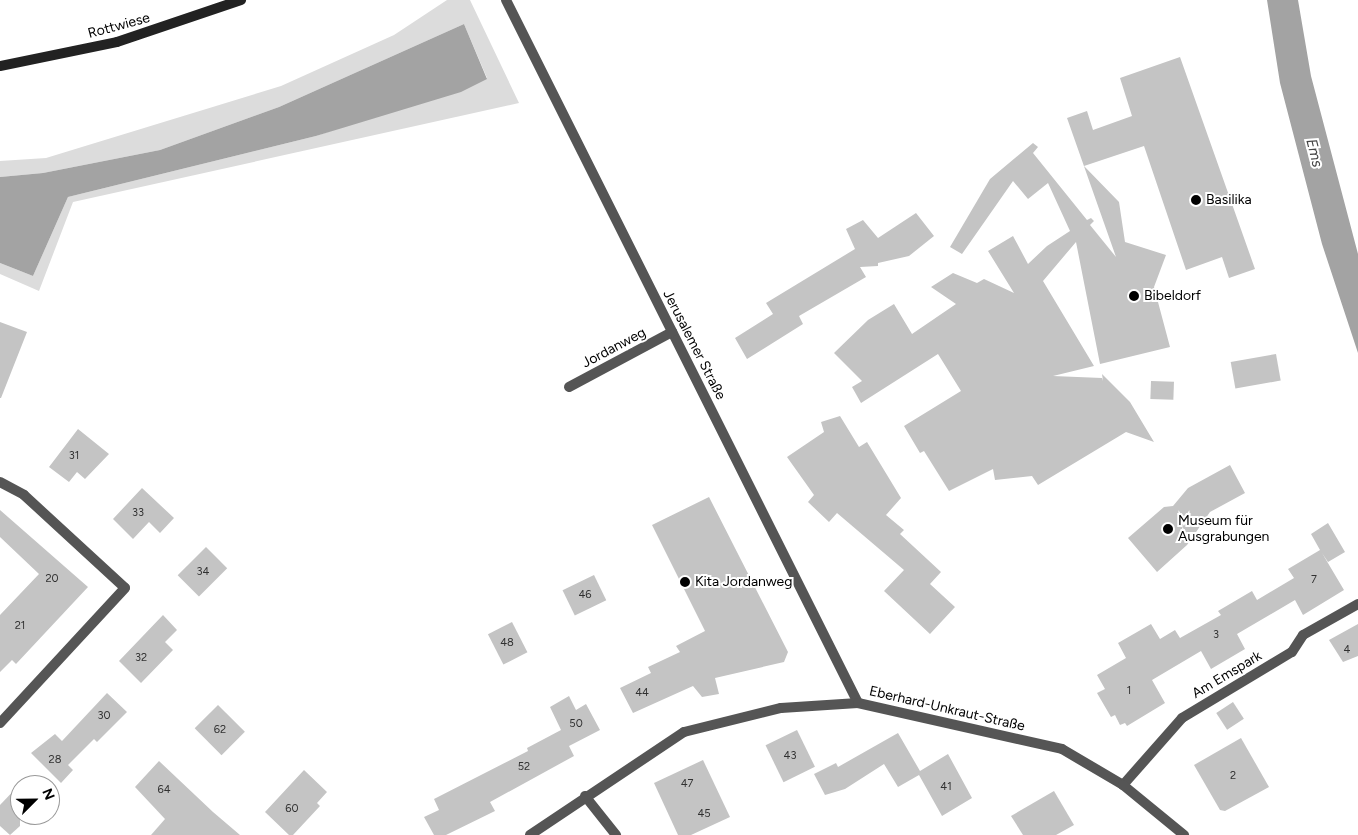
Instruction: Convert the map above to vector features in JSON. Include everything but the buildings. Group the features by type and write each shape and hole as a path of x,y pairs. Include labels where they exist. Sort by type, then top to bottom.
{"street":[{"name":"Rottwiese","path":"0,66 117,42 241,0"},
{"name":"Jerusalemer Straße","path":"506,0 858,703"},
{"name":"Jordanweg","path":"569,387 672,332"},
{"path":"0,482 24,495 125,588 0,723"},
{"name":"Am Emspark","path":"1123,786 1182,718 1292,652 1303,636 1358,604"},
{"name":"Eberhard-Unkraut-Straße","path":"530,835 585,796 684,732 780,708 858,703 1062,749 1123,786 1184,835"},
{"path":"585,796 616,835"}],"shaded area":[{"path":"447,0 470,0 519,103 73,202 39,291 0,274 0,263 33,276 68,197 316,136 487,78 464,24 279,107 160,150 43,173 0,177 0,161 46,158 281,86 394,35"}],"water":[{"name":"Ems","path":"1267,0 1298,0 1311,76 1358,254 1358,353 1322,244 1280,83"},
{"path":"464,24 487,79 461,92 316,136 68,197 33,276 0,263 0,177 43,173 160,150 279,107"}],"place":[{"name":"Basilika","path":"1196,200"},
{"name":"Bibeldorf","path":"1134,296"},
{"name":"Museum für Ausgrabungen","path":"1168,529"},
{"name":"Kita Jordanweg","path":"685,582"}]}
